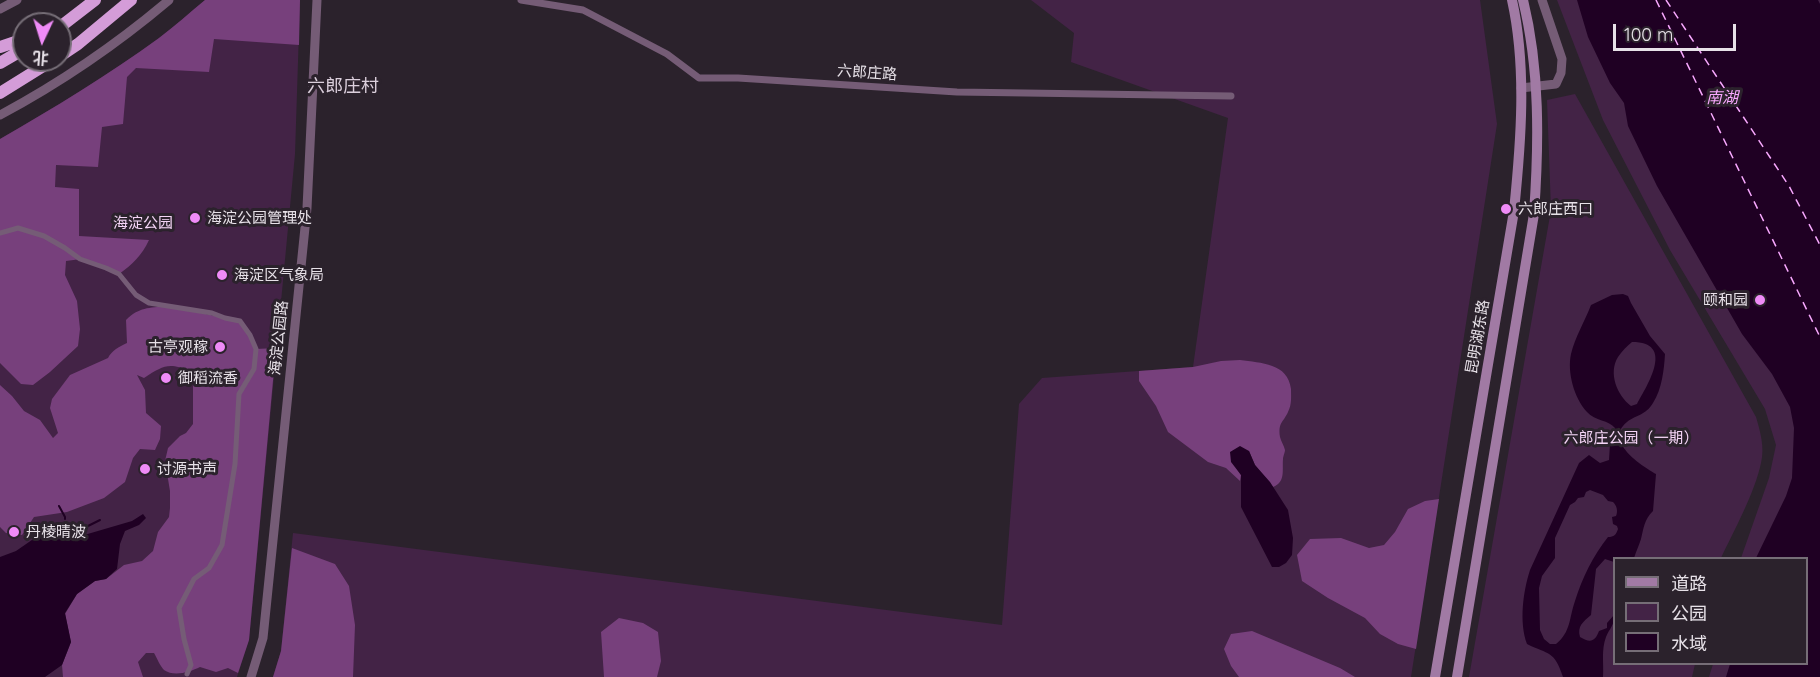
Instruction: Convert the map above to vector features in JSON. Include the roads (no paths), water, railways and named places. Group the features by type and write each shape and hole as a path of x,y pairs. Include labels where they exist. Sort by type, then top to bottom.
{"highway":[{"path":"72,18 95,0"},
{"path":"72,48 131,0"},
{"path":"0,93 34,72"}],"main road":[{"name":"昆明湖东路","path":"1435,677 1513,222 1517,180 1521,60 1512,0"},
{"path":"1456,677 1534,214 1536,87 1523,0"}],"street":[{"path":"0,9 17,0"},
{"path":"0,115 40,93 136,28 169,0"},
{"name":"海淀公园路","path":"251,677 263,639 307,208 317,0"},
{"name":"六郎庄路","path":"521,0 583,10 667,54 699,78 957,92 1231,96"},
{"path":"1521,88 1556,84 1561,73 1562,59 1542,0"},
{"path":"0,233 18,228 44,236 80,259 118,274 136,295 149,303 212,313 240,321 256,349 254,369 239,394 235,464 222,545 209,568 194,579 179,608 191,664 187,674"}],"water":[{"name":"南湖","path":"1577,0 1818,0 1820,4 1820,677 1726,677 1730,665 1808,665 1808,557 1756,557 1786,496 1792,478 1794,428 1790,407 1772,374 1742,334 1657,186 1628,126 1624,103 1610,83 1588,37"},
{"path":"1612,295 1628,296 1650,336 1665,354 1662,379 1656,398 1647,410 1627,422 1621,429 1619,437 1622,445 1634,459 1656,474 1653,511 1646,521 1634,557 1613,557 1613,562 1605,559 1596,569 1591,615 1581,624 1579,630 1580,637 1589,641 1594,639 1599,631 1607,628 1607,623 1613,616 1613,624 1604,647 1603,677 1563,677 1557,662 1550,654 1527,644 1523,626 1524,597 1530,570 1579,463 1589,455 1600,463 1609,460 1610,444 1607,443 1614,436 1615,428 1590,415 1582,406 1573,385 1570,369 1575,341 1591,305","holes":["1632,342 1645,344 1652,349 1655,366 1637,404 1631,406 1618,390 1614,377 1615,363","1590,490 1603,495 1616,507 1616,516 1612,517 1613,524 1618,529 1615,535 1608,537 1588,568 1564,635 1556,644 1550,644 1544,639 1540,630 1539,588 1542,576 1555,558 1555,538 1570,505 1578,498 1584,497"]},
{"path":"1240,446 1249,451 1255,465 1270,482 1288,510 1293,538 1292,555 1286,563 1279,567 1272,567 1241,507 1241,475 1231,462 1230,452"},
{"path":"143,514 146,518 139,525 125,531 120,544 117,569 106,579 95,581 77,594 65,613 71,642 62,665 45,677 0,677 0,557 16,551 42,533 43,521 74,538 132,521"}],"waterway":[{"path":"59,506 65,519"},
{"path":"74,528 88,526 100,520"},
{"path":"27,530 35,532"}],"place":[{"name":"六郎庄西口","path":"1506,209"},
{"name":"海淀公园管理处","path":"195,218"},
{"name":"海淀区气象局","path":"222,275"},
{"name":"颐和园","path":"1760,300"},
{"name":"古亭观稼","path":"220,347"},
{"name":"御稻流香","path":"166,378"},
{"name":"讨源书声","path":"145,469"},
{"name":"丹棱晴波","path":"14,532"}],"district":[{"name":"六郎庄村","path":"343,87"}],"park label":[{"name":"海淀公园","path":"143,223"},
{"name":"六郎庄公园（一期）","path":"1631,438"}]}
